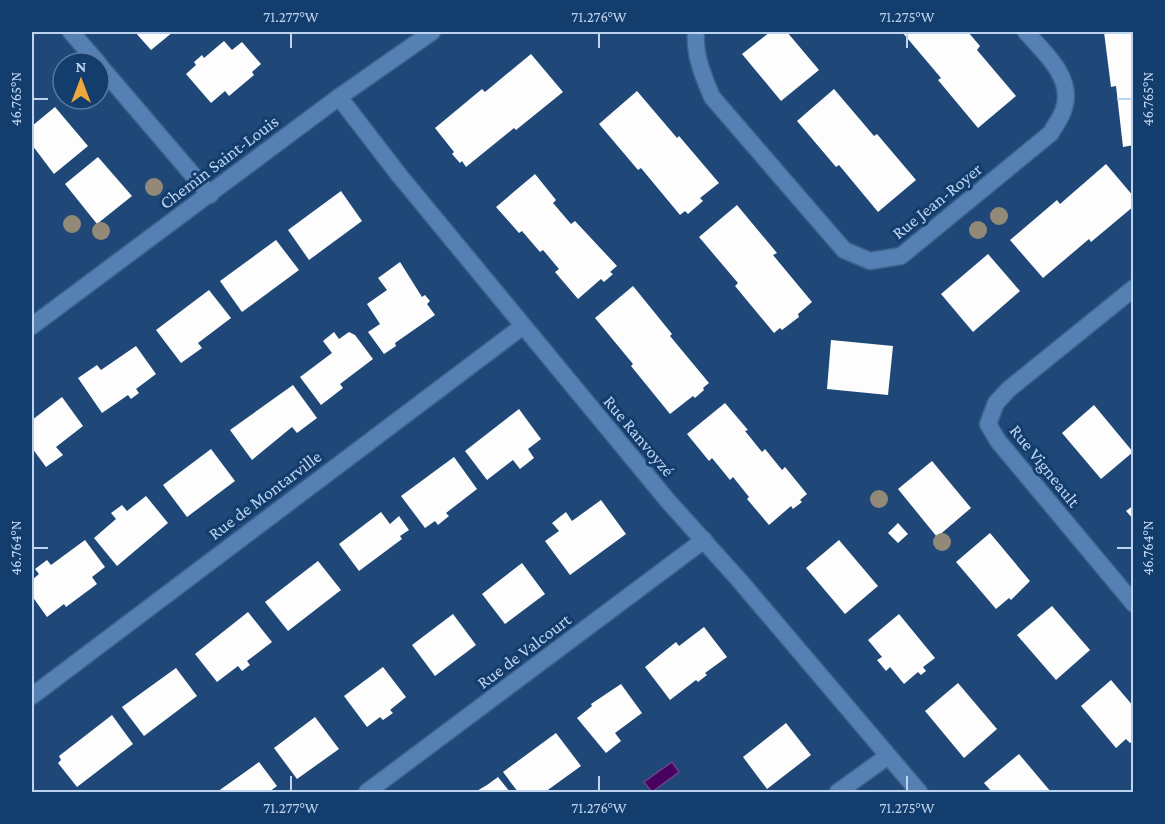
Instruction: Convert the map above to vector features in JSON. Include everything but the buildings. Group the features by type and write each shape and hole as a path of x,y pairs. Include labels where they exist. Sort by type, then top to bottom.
{"street":[{"path":"71,32 87,51"},
{"name":"Chemin Saint-Louis","path":"32,326 339,97 432,32"},
{"name":"Rue Jean-Royer","path":"696,32 695,40 700,69 712,97 844,250 870,261 901,256 1051,133 1065,108 1065,85 1053,63 1026,32"},
{"path":"111,79 210,195"},
{"name":"Rue Ranvoyzé","path":"339,97 399,175 668,501 919,792"},
{"name":"Rue Vigneault","path":"1134,288 1009,389 996,403 988,424 998,441 1134,604"},
{"name":"Rue de Montarville","path":"32,696 522,326"},
{"name":"Rue de Valcourt","path":"367,792 704,540"},
{"path":"838,792 888,756"}],"shaded area":[{"path":"672,762 679,772 652,792 644,782"}]}
